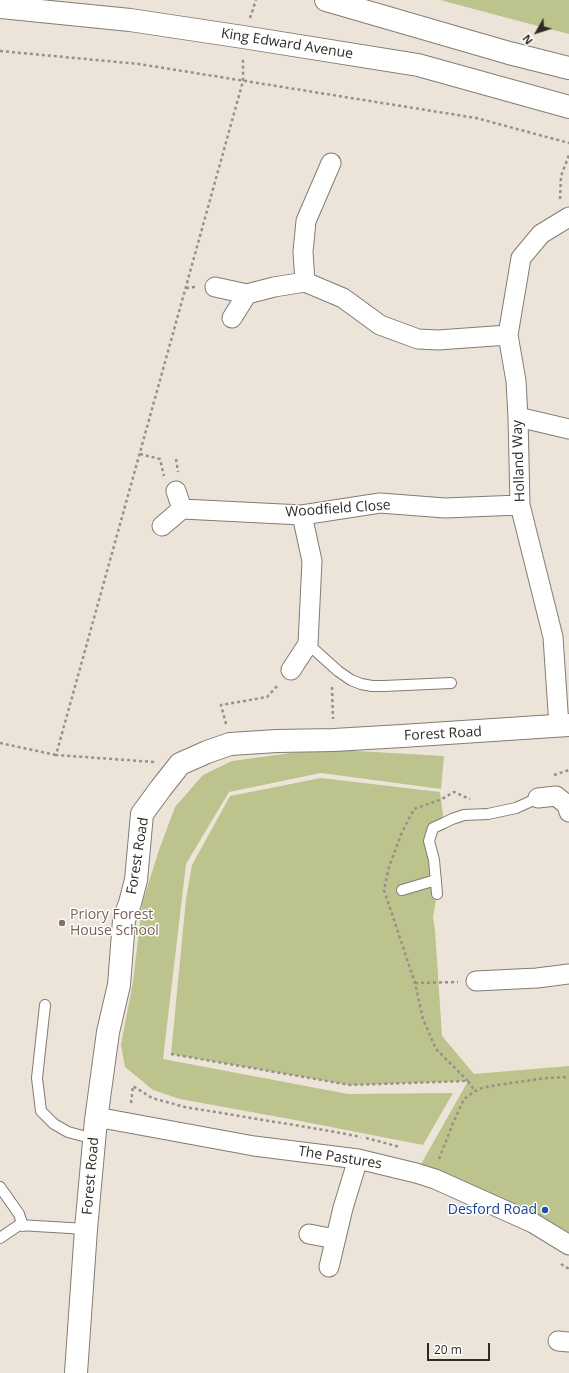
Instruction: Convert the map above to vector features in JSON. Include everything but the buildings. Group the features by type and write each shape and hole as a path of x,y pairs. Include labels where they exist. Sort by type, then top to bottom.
{"street":[{"path":"326,0 569,68"},
{"name":"King Edward Avenue","path":"0,7 130,20 243,36 418,66 569,107"},
{"path":"305,282 303,252 306,221 331,162"},
{"name":"Holland Way","path":"564,726 553,637 520,504 516,381 508,335 521,258 541,234 565,210"},
{"path":"215,287 247,294 274,287 305,282 343,298 380,325 418,339 438,340 508,335"},
{"path":"232,318 247,294"},
{"path":"518,417 569,429"},
{"path":"162,526 182,509 173,481"},
{"name":"Woodfield Close","path":"182,509 302,515 380,503 445,508 520,504"},
{"path":"291,670 308,644 312,561 302,515"},
{"name":"Forest Road","path":"76,1373 86,1229 95,1130 108,1032 119,985 124,920 136,880 142,814 161,788 180,764 230,744 334,740 564,726"},
{"path":"538,798 556,796 567,805 569,812"},
{"path":"476,981 536,978 569,974"},
{"name":"The Pastures","path":"95,1130 106,1120 254,1146 358,1159 435,1179 533,1223 569,1245"},
{"path":"329,1267 343,1208 358,1159"},
{"path":"309,1234 335,1239"}],"lane":[{"path":"308,644 351,680 361,684 372,686 451,683"},
{"path":"437,894 434,860 429,841 433,828 452,818 464,815 488,814 516,808 538,798"},
{"path":"402,890 436,880"},
{"path":"45,1005 37,1078 41,1111 54,1124 68,1132 95,1130"},
{"path":"0,1187 19,1214 23,1226"},
{"path":"0,1238 19,1225 86,1229"}],"path":[{"path":"56,755 243,81 243,36"},
{"path":"0,50 139,64 476,118 569,143"},
{"path":"565,210 561,176 569,155"},
{"path":"140,454 160,459 173,481"},
{"path":"173,481 176,459"},
{"path":"334,667 332,688 334,740"},
{"path":"230,744 221,705 267,697 291,670"},
{"path":"0,743 56,755 180,764"},
{"path":"414,983 476,981"},
{"path":"171,1054 350,1085 468,1081 475,1091"},
{"path":"435,1179 437,1164 464,1098 482,1088 497,1085 546,1078 569,1077"},
{"path":"133,1086 152,1098 185,1108 330,1131 390,1143 404,1148"}],"green space":[{"path":"440,0 569,0 569,34 515,20"},
{"path":"321,749 444,756 441,789 321,773 229,792 186,864 163,1059 348,1094 453,1093 423,1145 180,1099 153,1090 125,1067 121,1045 133,982 142,904 159,850 175,807 203,775 232,761"},
{"path":"321,778 440,792 444,823 433,828 437,894 433,917 442,1036 474,1074 569,1066 569,1245 416,1173 468,1081 350,1085 171,1054 186,899 192,865 230,796"}],"place":[{"name":"Priory Forest House School","path":"62,923"},
{"name":"Desford Road","path":"545,1210"}]}
